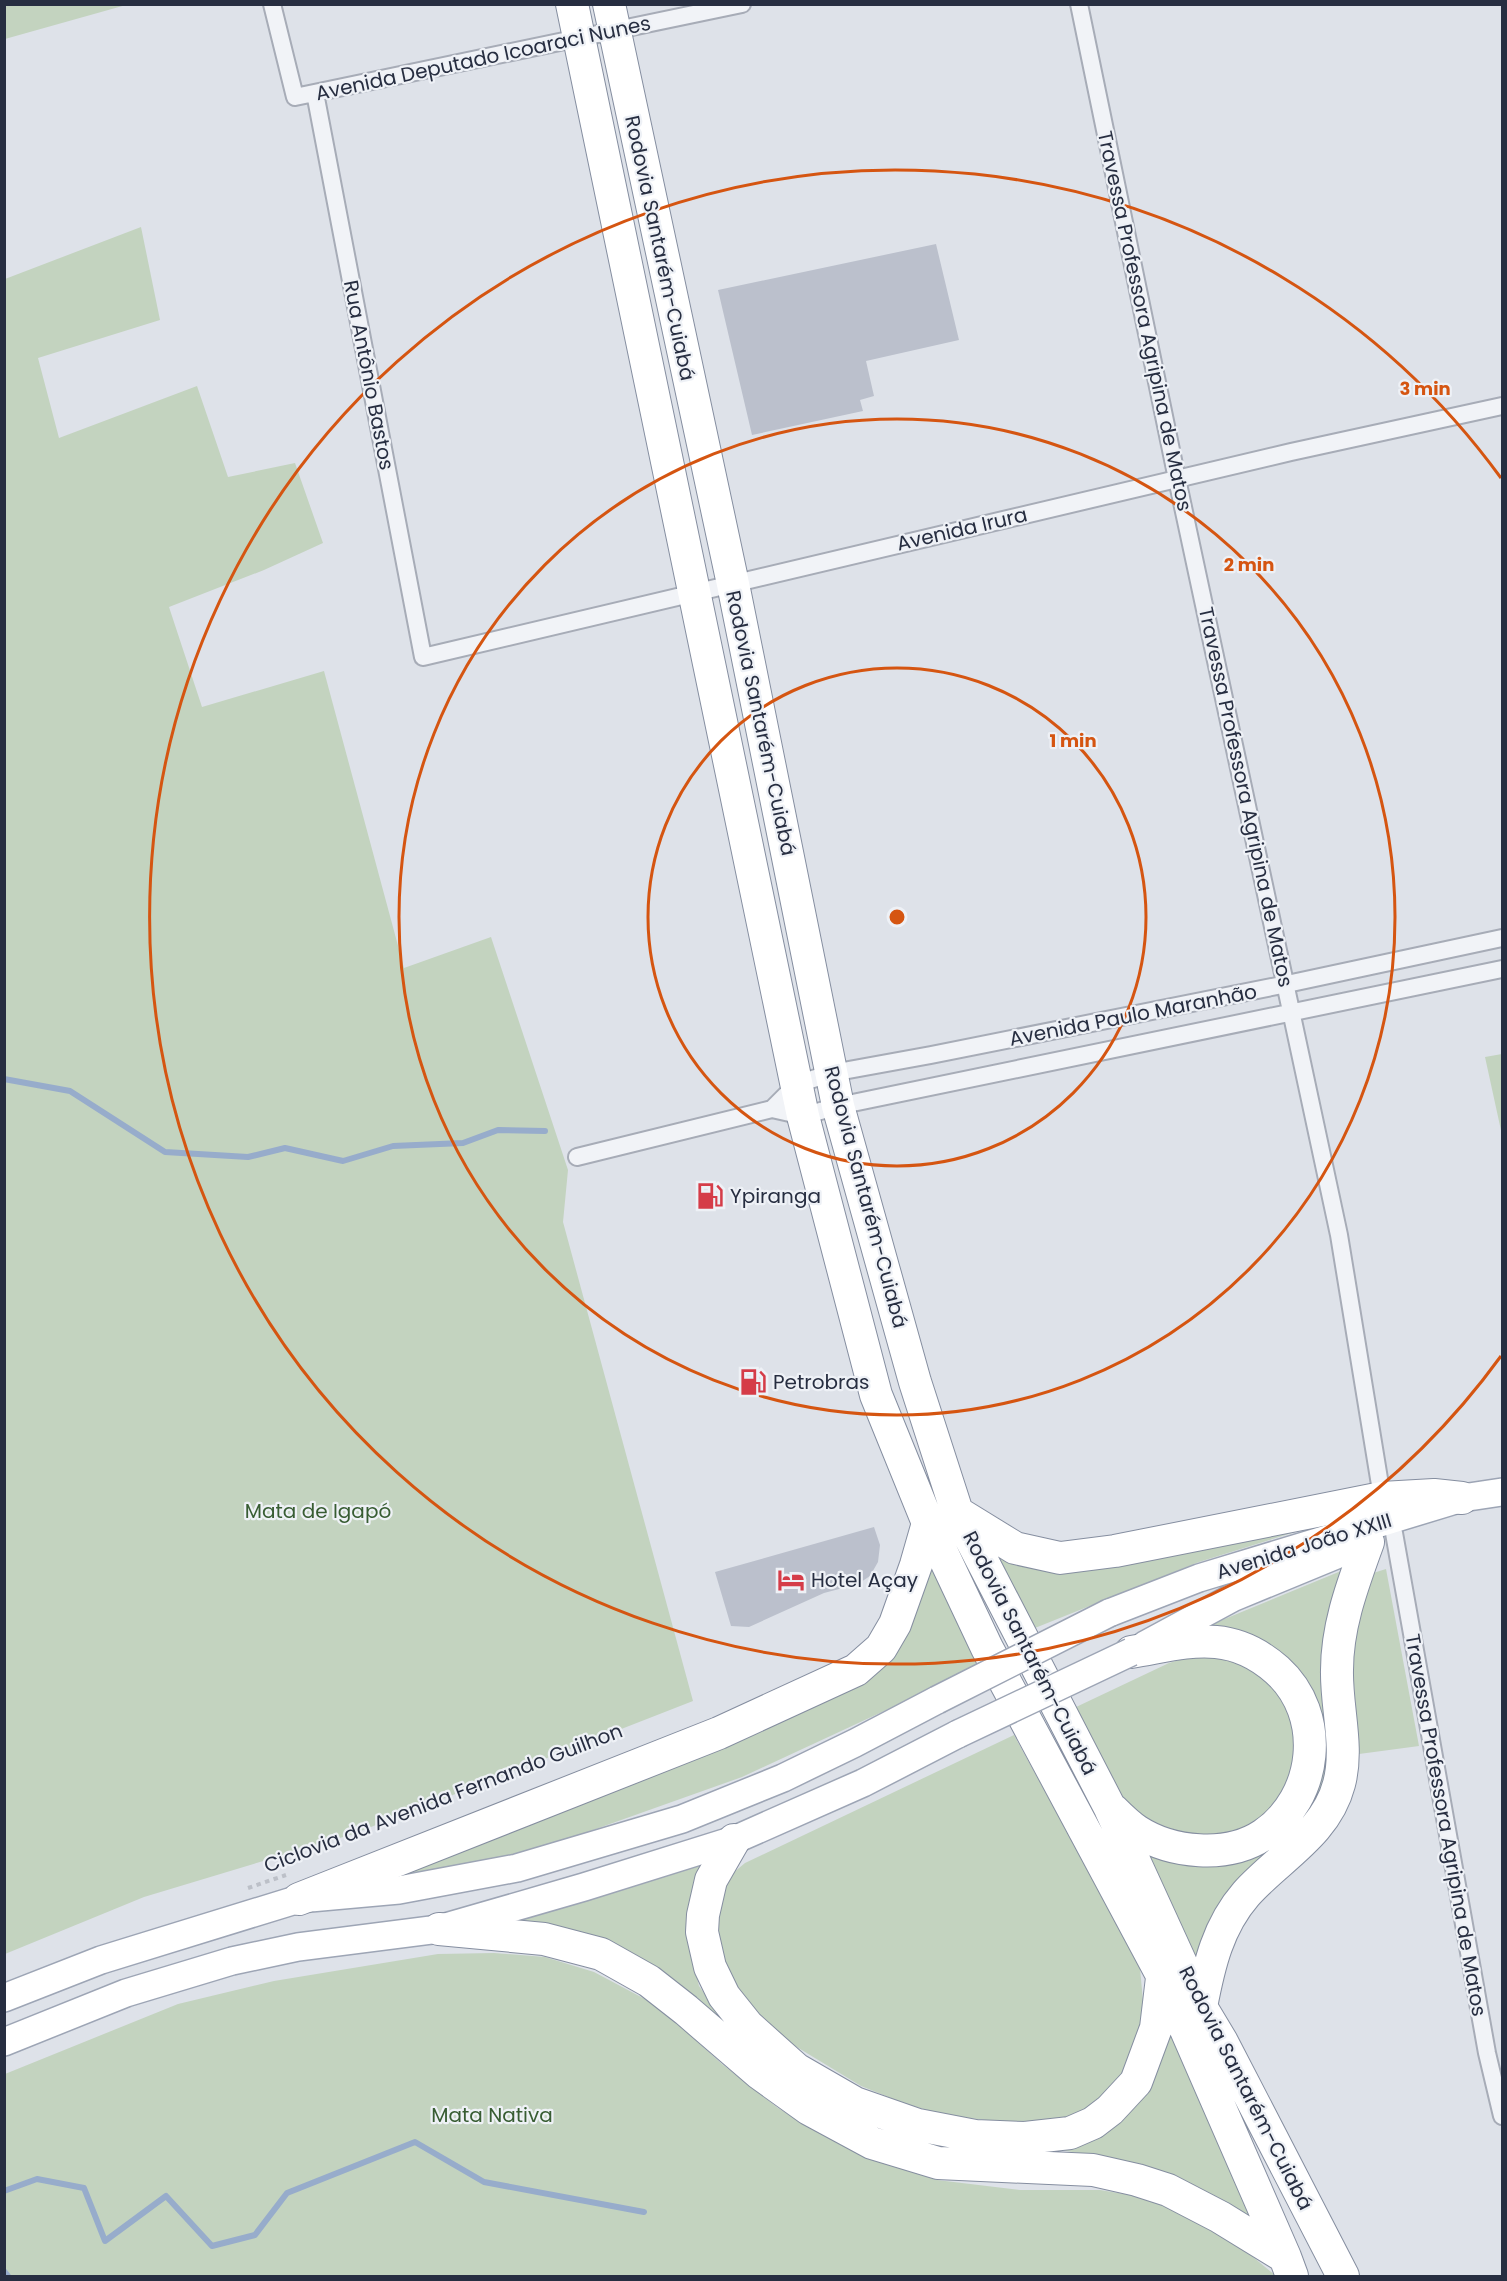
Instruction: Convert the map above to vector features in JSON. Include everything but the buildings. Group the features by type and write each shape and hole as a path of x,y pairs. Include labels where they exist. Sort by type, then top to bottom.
{"highway":[{"name":"Rodovia Santarém-Cuiabá","path":"572,4 803,1116 876,1395 928,1523 987,1648 1163,1977 1288,2267"},
{"name":"Rodovia Santarém-Cuiabá","path":"612,18 733,584 838,1106 915,1382 957,1512 1110,1808 1201,2007 1222,2042 1343,2277"},
{"path":"957,1512 1015,1548 1060,1558 1383,1523 1434,1496 1462,1497"},
{"path":"293,1886 719,1733 856,1670 881,1648 895,1624 928,1523"},
{"path":"1201,2007 1207,1973 1217,1940 1230,1915 1258,1882 1309,1837 1326,1811 1339,1784 1342,1759 1336,1670 1339,1639 1345,1607 1383,1523"},
{"path":"1110,1808 1137,1831 1186,1849 1216,1850 1242,1844 1262,1836 1287,1813 1305,1780 1310,1759 1310,1732 1305,1710 1288,1680 1265,1660 1241,1648 1216,1642 1191,1643 1131,1653"},
{"path":"734,1840 711,1880 703,1915 702,1932 710,1966 724,1995 748,2026 796,2068 855,2103 918,2125 975,2136 1025,2138 1070,2133 1093,2123 1110,2110 1136,2082 1156,2028 1163,1977"},
{"path":"439,1929 544,1939 601,1954 649,1981 759,2073 809,2109 872,2143 939,2163 1093,2170 1137,2180 1168,2190 1220,2217 1288,2267"}],"main road":[{"path":"1462,1497 1503,1492"},
{"path":"4,2042 126,1993 232,1961 298,1947 439,1929 734,1840 863,1783 958,1734 1131,1653 1232,1598 1383,1523 1503,1502"},
{"name":"Avenida João XXIII","path":"4,1998 293,1886 399,1890 517,1868 671,1822 783,1778 1109,1613 1199,1578 1383,1523"}],"street":[{"name":"Avenida Deputado Icoaraci Nunes","path":"272,4 295,97 579,39 612,18 742,4"},
{"name":"Travessa Professora Agripina de Matos","path":"1079,4 1177,479 1339,1235 1383,1523 1487,2053 1503,2116"},
{"name":"Rua Antônio Bastos","path":"315,93 423,657"},
{"name":"Avenida Irura","path":"423,657 695,591 1503,406"},
{"name":"Avenida Paulo Maranhão","path":"772,1109 797,1084 832,1073 1287,984 1503,938"},
{"name":"Avenida Paulo Maranhão","path":"577,1156 772,1109 803,1116 838,1106 1503,969"}],"path":[{"name":"Ciclovia da Avenida Fernando Guilhon","path":"244,1889 293,1886"}],"green space":[{"path":"5,4 126,4 126,5 5,39"},
{"name":"Mata de Igapó","path":"141,227 160,320 38,358 59,438 197,386 228,477 295,463 323,543 264,570 169,607 202,707 324,671 404,968 491,937 568,1170 563,1222 693,1701 353,1834 144,1897 5,1954 5,279"},
{"path":"1502,1054 1502,1135 1485,1057"},
{"path":"1369,1509 1199,1562 1035,1628 983,1538 1011,1555"},
{"path":"922,1543 981,1666 742,1777 579,1835 410,1885 299,1899 856,1670"},
{"path":"1386,1569 1419,1746 1359,1754 1353,1670 1358,1606 1370,1574"},
{"path":"1341,1571 1331,1607 1325,1716 1326,1770 1320,1790 1306,1815 1200,1966 1144,1851 1178,1858 1302,1812 1287,1660 1263,1643 1243,1635 1193,1632"},
{"path":"1202,1653 1234,1655 1283,1694 1295,1725 1298,1752 1288,1788 1266,1817 1238,1836 1207,1841 1173,1832 1147,1820 1124,1801 1074,1708 1169,1663"},
{"path":"1014,1735 1132,1950 1140,1968 1144,2012 1141,2033 1126,2080 1084,2111 1058,2119 1019,2124 945,2115 906,2104 861,2086 782,2038 758,2019 734,1990 714,1945 721,1891 733,1873 745,1863"},
{"path":"706,1864 690,1949 699,1986 728,2026 667,1975 632,1953 591,1935 501,1923"},
{"name":"Mata Nativa","path":"494,1953 545,1957 594,1972 658,2006 722,2064 778,2108 839,2144 937,2180 1020,2190 1100,2190 1161,2200 1235,2242 1276,2276 5,2276 5,2074 178,2004 274,1981 438,1954"},
{"path":"1171,2020 1280,2244 1166,2175 1122,2160 1054,2149 1079,2143"}],"waterway":[{"path":"4,1079 70,1091 165,1152 248,1157 285,1148 343,1161 393,1146 463,1143 498,1130 545,1131"},
{"path":"4,2191 37,2179 84,2188 105,2241 166,2196 212,2246 255,2235 287,2193 415,2142 484,2182 644,2212"},
{"path":"4,2271 8,2276"}],"place":[{"name":"Ypiranga","path":"710,1196"},
{"name":"Petrobras","path":"753,1382"},
{"name":"Hotel Açay","path":"791,1580"}]}
